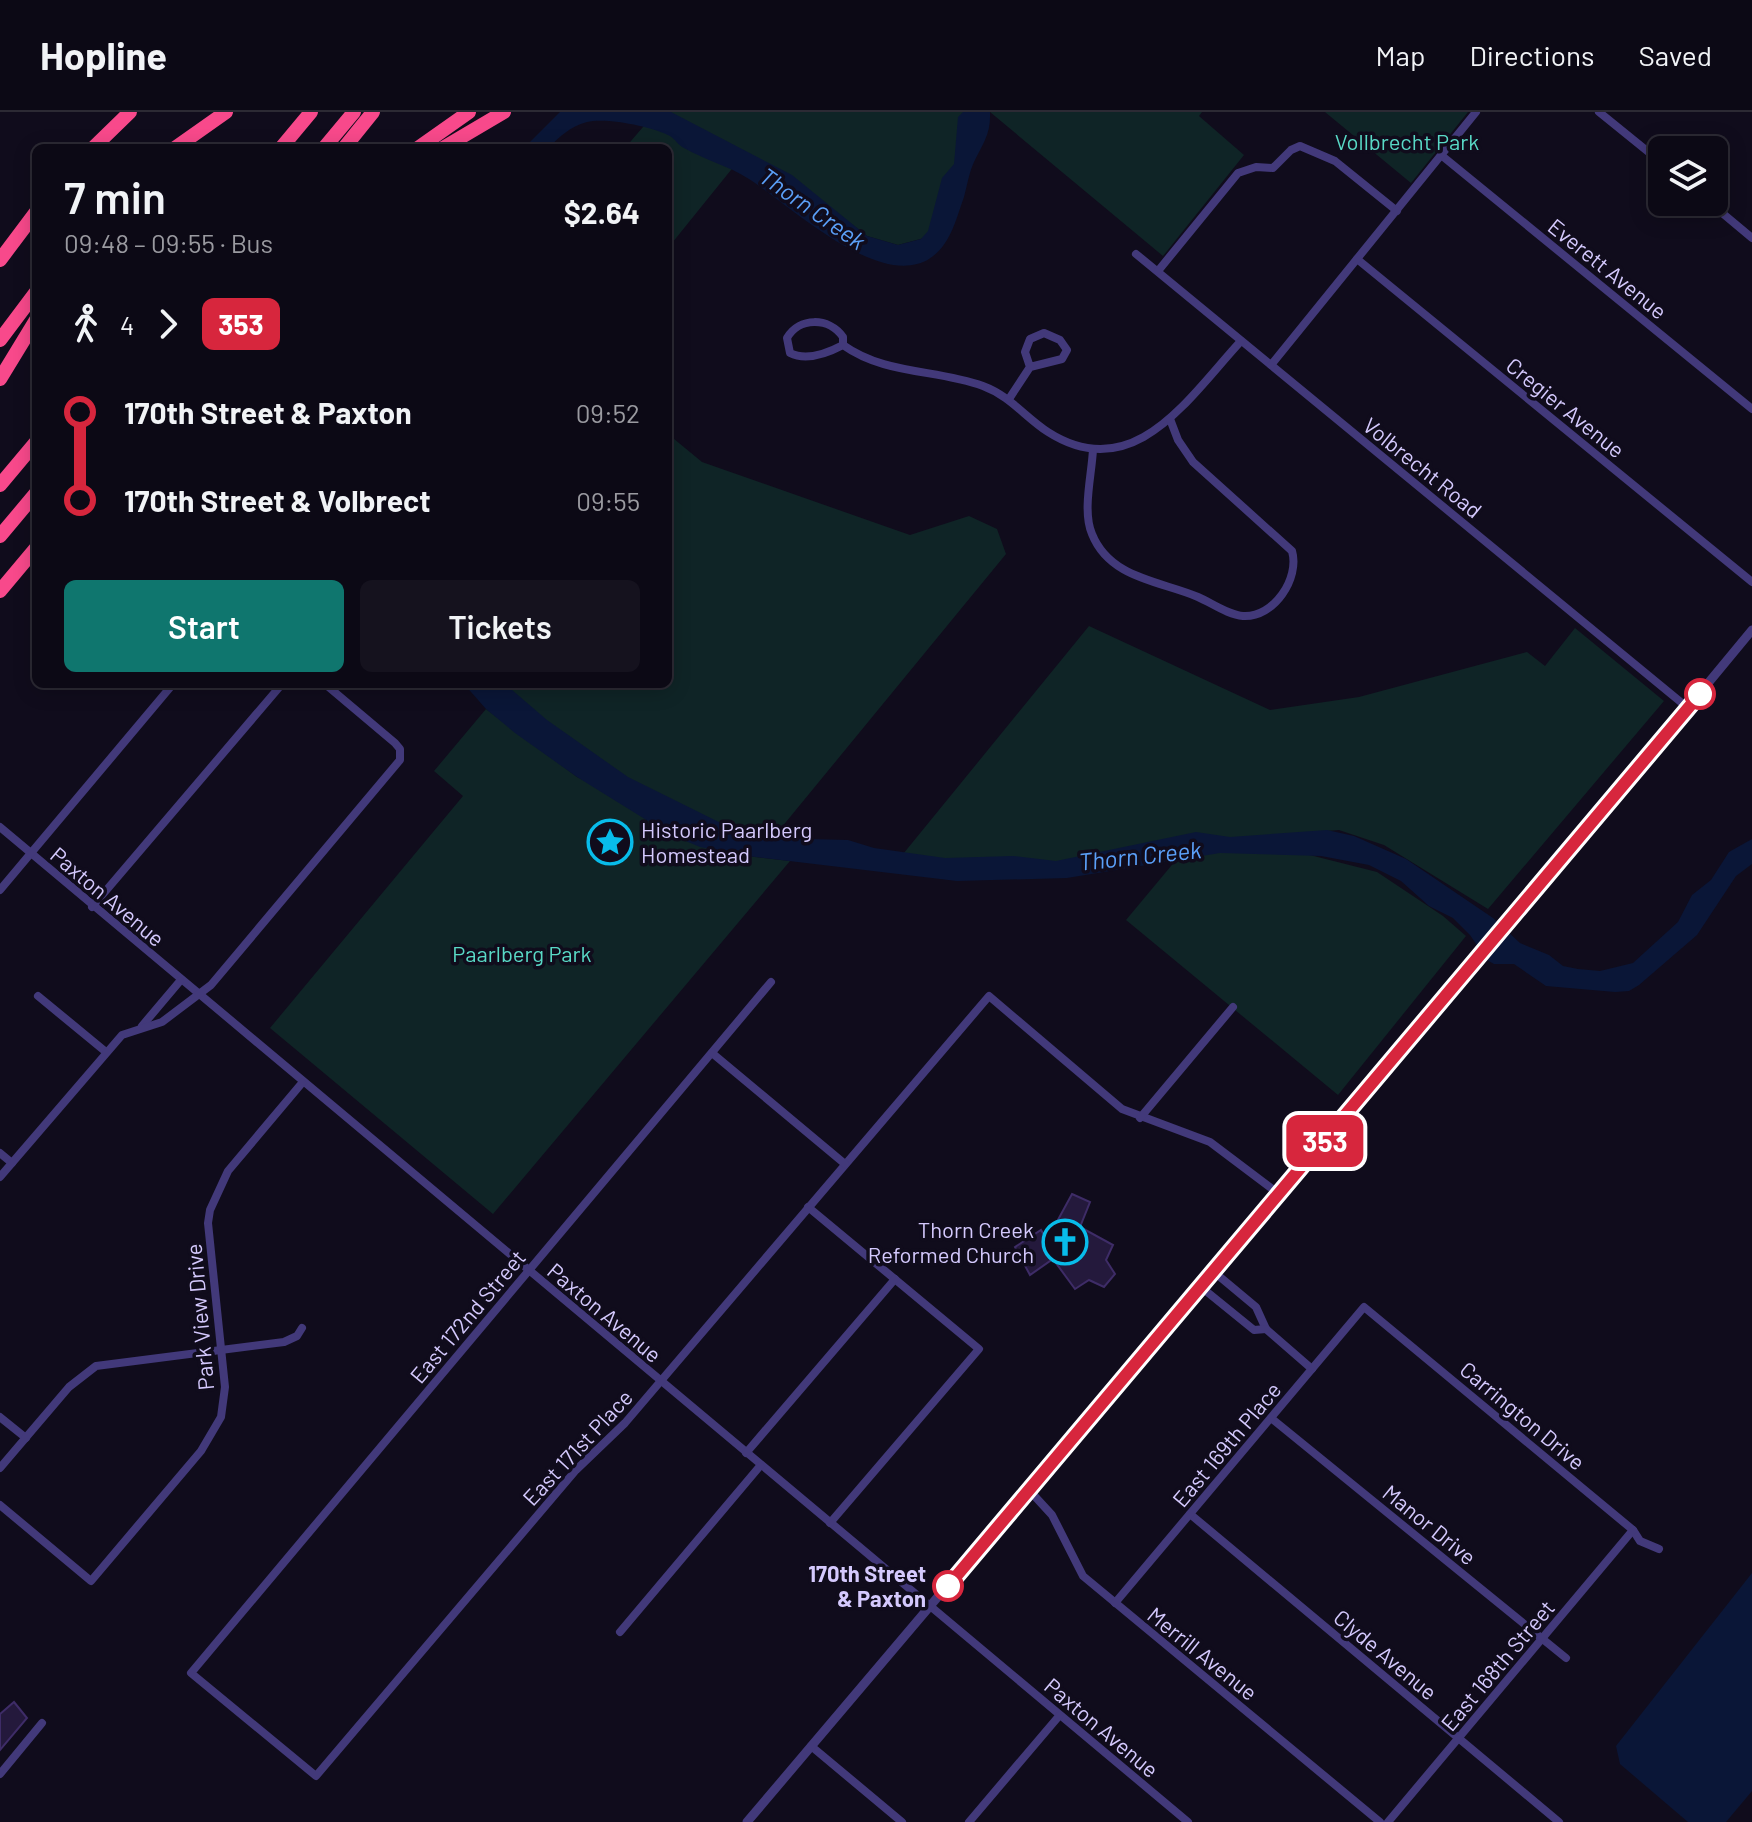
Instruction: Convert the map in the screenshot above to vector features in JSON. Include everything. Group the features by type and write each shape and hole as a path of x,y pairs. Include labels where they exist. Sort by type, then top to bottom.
{"highway":[{"path":"97,144 130,112"},
{"path":"181,144 228,112"},
{"path":"191,144 228,112"},
{"path":"284,144 311,112"},
{"path":"327,144 354,112"},
{"path":"347,144 373,112"},
{"path":"424,144 469,112"},
{"path":"450,144 504,112"},
{"path":"0,260 32,217"},
{"path":"0,340 32,297"},
{"path":"0,379 32,327"},
{"path":"0,485 32,447"},
{"path":"0,536 32,498"},
{"path":"0,591 32,550"}],"street":[{"path":"1271,365 1476,112"},
{"path":"1599,112 1648,152"},
{"path":"1158,271 1238,173 1256,167 1273,168 1291,150 1300,146 1323,152 1397,211"},
{"name":"Everett Avenue","path":"1441,155 1752,409"},
{"path":"1726,216 1752,238"},
{"name":"Volbrecht Road","path":"1136,254 1688,708"},
{"name":"Cregier Avenue","path":"1357,259 1752,582"},
{"path":"843,345 808,357 797,356 790,353 787,338 798,325 807,321 838,330 843,345 885,367 971,382 1009,399 1049,433 1093,449 1134,444 1170,419 1241,341"},
{"path":"1009,399 1030,367 1062,359 1067,350 1064,344 1044,333 1030,339 1025,352 1030,367"},
{"path":"1093,449 1089,516 1091,534 1110,559 1131,574 1244,616 1265,609 1292,579 1292,551 1285,542 1233,502 1185,453 1170,419"},
{"path":"747,1822 1444,1001 1752,630"},
{"path":"0,890 170,688"},
{"path":"92,907 279,688"},
{"path":"0,1177 122,1035 141,1026 162,1022 211,985 396,766 401,754 395,743 330,688"},
{"name":"Paxton Avenue","path":"0,827 180,981 1188,1822"},
{"path":"141,1026 180,981"},
{"name":"East 172nd Street","path":"316,1776 191,1673 771,982"},
{"path":"38,996 106,1052"},
{"name":"East 171st Place","path":"316,1776 576,1470 615,1435 661,1382 989,996 1122,1109 1140,1118"},
{"path":"1233,1007 1140,1118 1195,1135 1223,1148 1279,1194"},
{"path":"712,1053 845,1164"},
{"name":"Park View Drive","path":"0,1505 91,1581 216,1428 225,1402 208,1223 210,1210 228,1171 302,1083"},
{"path":"0,1153 12,1163"},
{"path":"808,1207 979,1349 830,1523"},
{"path":"1214,1272 1256,1307 1266,1329 1312,1369"},
{"path":"746,1453 895,1279"},
{"path":"1201,1287 1254,1330 1266,1329"},
{"name":"East 169th Place","path":"1115,1603 1364,1307"},
{"name":"Carrington Drive","path":"1364,1307 1633,1530 1640,1541 1659,1549"},
{"path":"0,1468 76,1379 96,1366 284,1342 297,1336 302,1328"},
{"path":"0,1417 26,1438"},
{"name":"Manor Drive","path":"1271,1418 1566,1658"},
{"path":"620,1632 760,1466"},
{"name":"Merrill Avenue","path":"1029,1490 1052,1515 1083,1576 1380,1822"},
{"name":"Clyde Avenue","path":"1190,1514 1559,1822"},
{"name":"East 168th Street","path":"1388,1822 1633,1530"},
{"path":"969,1822 1059,1716"},
{"path":"0,1774 42,1723"},
{"path":"811,1746 902,1822"}],"green space":[{"path":"659,112 971,112 937,221 924,238 898,245 867,236 835,211"},
{"path":"990,112 1202,112 1199,116 1244,155 1163,256"},
{"name":"Vollbrecht Park","path":"1325,112 1468,112 1411,183"},
{"path":"649,120 739,160 672,243 672,144 628,144"},
{"path":"672,437 702,462 910,535 969,516 997,529 1006,554 763,850 733,847 487,688 672,688"},
{"path":"1089,626 1270,710 1359,697 1527,652 1545,666 1575,628 1664,701 1488,909 1384,845 1339,830 1205,841 1111,858 958,867 899,859"},
{"name":"Paarlberg Park","path":"486,709 577,777 739,855 790,861 493,1214 270,1028 463,796 434,771"},
{"path":"1290,850 1377,872 1443,916 1466,936 1338,1095 1126,920 1181,854"}],"water":[{"name":"Thorn Creek","path":"560,112 671,112 792,175 867,236 898,245 921,239 928,231 942,178 954,164 958,117 963,112 990,112 986,138 972,166 948,239 929,259 908,266 885,263 860,254 811,224 749,179 682,147 670,136 653,129 595,121 570,129 552,144 528,144"},
{"name":"Thorn Creek","path":"468,688 510,688 547,720 628,777 739,832 769,838 848,840 874,848 945,858 1013,856 1056,861 1196,832 1230,837 1327,830 1354,836 1406,859 1493,918 1520,943 1549,955 1563,966 1578,969 1600,971 1633,963 1678,922 1692,895 1711,880 1729,852 1752,839 1752,864 1736,876 1697,935 1629,991 1546,986 1514,964 1494,964 1487,960 1470,935 1453,918 1429,906 1401,881 1369,865 1321,856 1220,853 1067,878 957,881 739,855 700,847 669,834 577,777 486,709"},
{"path":"1752,1573 1752,1791 1726,1822 1688,1822 1620,1764 1616,1746"}],"building":[{"name":"Thorn Creek Reformed Church","path":"1072,1194 1090,1202 1080,1227 1113,1245 1106,1260 1115,1274 1104,1287 1089,1280 1075,1289 1053,1259 1030,1275 1015,1247 1041,1230 1047,1240"},
{"path":"14,1702 27,1718 0,1750 0,1714"}],"bus line":[{"name":"353","path":"948,1586 1700,694"}],"place":[{"name":"Historic Paarlberg Homestead","path":"610,842"},
{"name":"Thorn Creek Reformed Church","path":"1065,1242"},
{"name":"170th Street & Paxton","path":"948,1586"}]}
